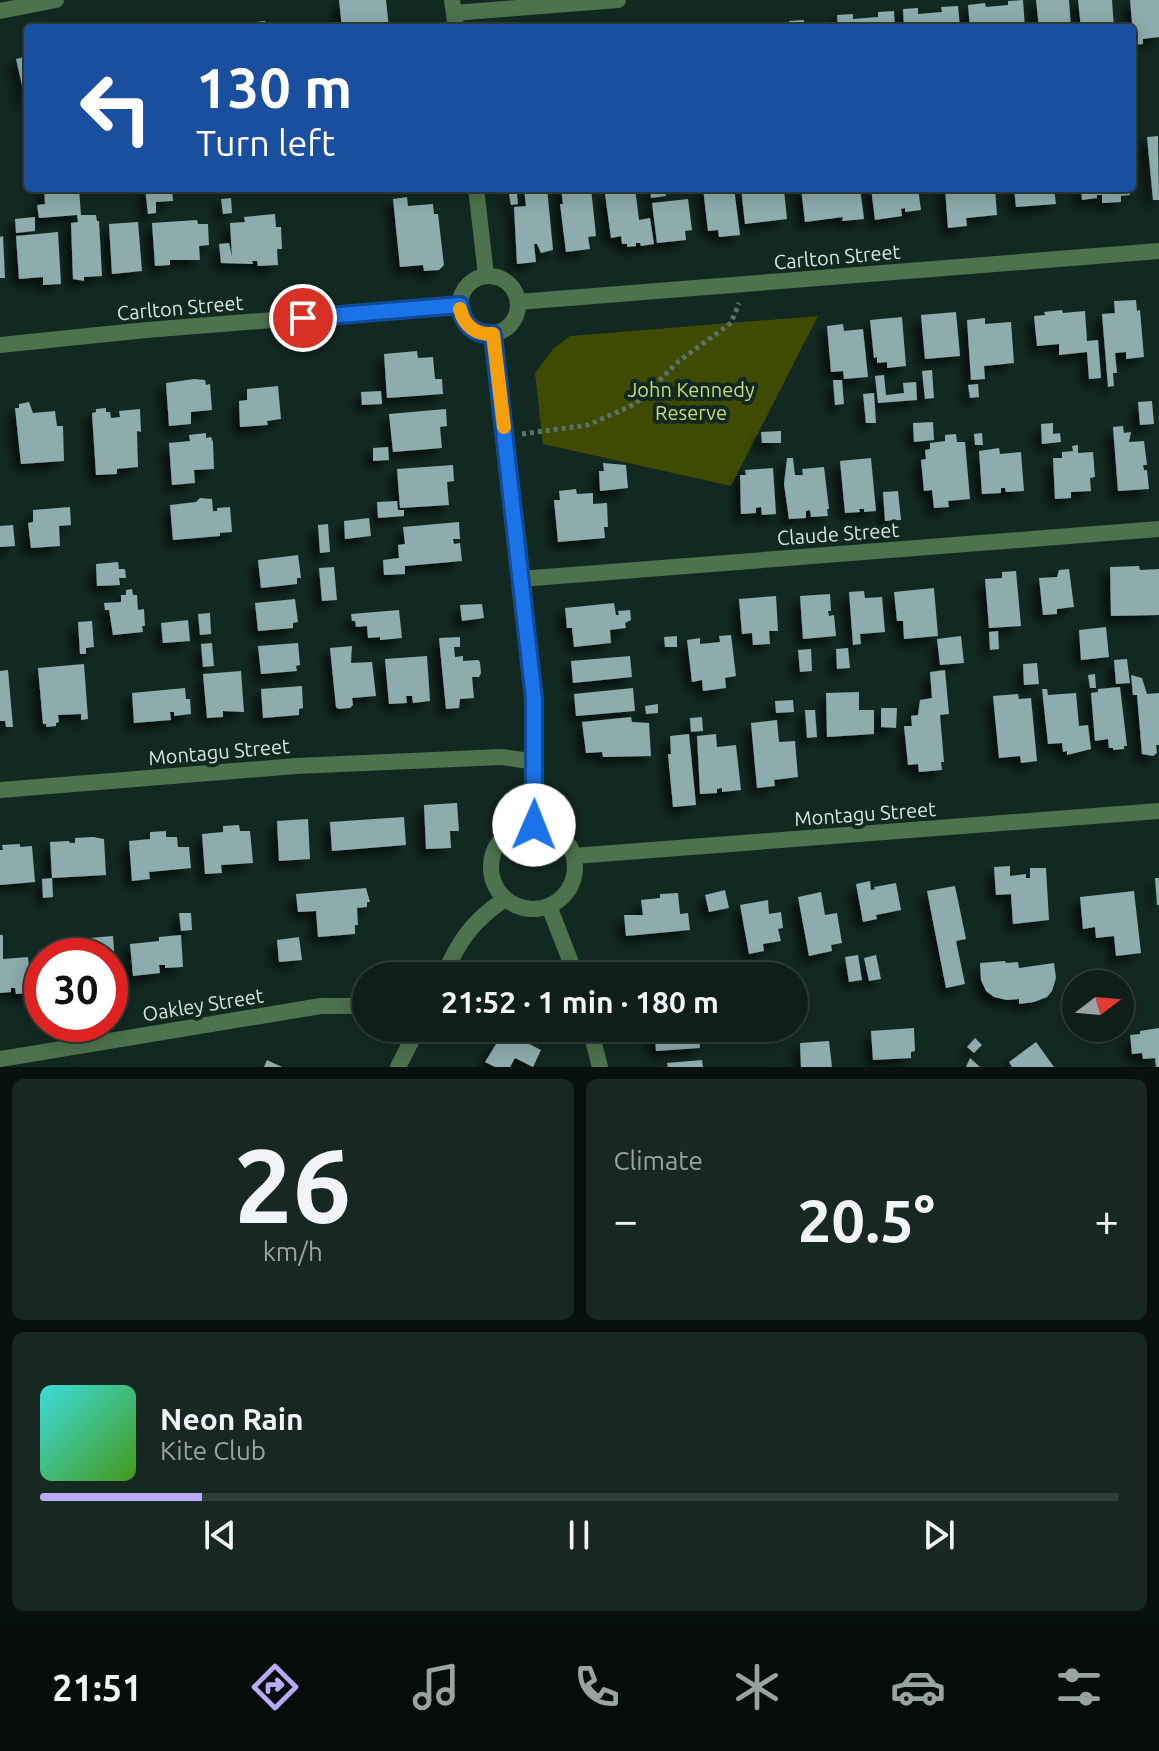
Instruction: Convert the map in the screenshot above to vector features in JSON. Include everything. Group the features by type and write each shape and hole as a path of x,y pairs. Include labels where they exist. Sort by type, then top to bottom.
{"street":[{"path":"0,11 56,0"},
{"path":"454,14 618,0"},
{"path":"476,192 486,275"},
{"name":"Carlton Street","path":"518,302 1159,251"},
{"path":"486,275 508,282 518,302 518,311 509,326 493,334 470,328 461,314 461,296 470,282 486,275"},
{"name":"Carlton Street","path":"0,345 460,305"},
{"path":"493,334 534,699 534,825"},
{"name":"Claude Street","path":"520,579 1159,529"},
{"name":"Montagu Street","path":"0,790 296,766 502,757 536,762"},
{"name":"Montagu Street","path":"574,856 1159,811"},
{"path":"534,825 547,827 568,844 574,856 573,880 559,900 549,906 526,909 505,899 492,877 491,864 494,852 510,832 534,825"},
{"path":"449,962 457,945 483,914 505,899"},
{"path":"549,906 571,962"},
{"name":"Oakley Street","path":"0,1059 321,1006 352,1006"},
{"path":"398,1067 411,1042"},
{"path":"594,1042 600,1067"}],"path":[{"path":"505,436 588,425 635,404 679,361 731,323 748,284"}],"green space":[{"name":"John Kennedy Reserve","path":"818,316 731,486 543,444 535,373 553,349 570,336"}],"building":[{"path":"339,0 386,0 389,24 342,24"},
{"path":"1023,0 1025,24 970,24 968,5 1008,5 1008,1"},
{"path":"1036,0 1069,0 1071,24 1039,24"},
{"path":"1078,0 1112,0 1114,24 1081,24"},
{"path":"1130,0 1159,0 1159,37 1143,39 1143,44 1136,45 1136,24 1132,24"},
{"path":"958,6 960,24 904,24 903,9 918,8 918,14 942,12 941,7"},
{"path":"894,11 895,24 838,24 837,15 853,14 853,19 878,17 878,12"},
{"path":"804,20 804,24 789,24 789,21"},
{"path":"24,57 24,94 16,59"},
{"path":"1158,136 1159,200 1153,200 1147,137"},
{"path":"44,192 79,192 81,215 96,215 99,221 102,276 84,277 84,281 73,279 71,223 78,222 77,215 39,218 37,205 45,204"},
{"path":"145,192 172,192 173,201 156,202 156,213 148,214"},
{"path":"524,192 547,192 553,250 541,253 534,244 536,262 517,264 514,207 526,206"},
{"path":"562,192 591,192 596,236 588,237 590,249 566,252 560,204 563,204"},
{"path":"636,192 639,220 650,218 654,244 641,246 636,243 636,246 627,247 627,244 622,244 621,236 611,238 605,194"},
{"path":"650,192 666,192 666,196 651,198"},
{"path":"703,192 735,192 740,235 719,237 718,230 708,231"},
{"path":"741,192 784,192 787,219 745,224"},
{"path":"801,192 861,192 864,219 842,221 843,217 805,222"},
{"path":"872,192 919,192 921,210 905,212 905,208 901,209 902,216 875,220"},
{"path":"945,192 995,192 997,215 966,218 967,226 948,228"},
{"path":"1014,192 1054,192 1056,204 1016,207"},
{"path":"1081,192 1130,192 1130,195 1121,196 1121,202 1102,203 1102,195 1082,200"},
{"path":"509,194 517,194 518,204 511,205"},
{"path":"407,197 408,206 433,204 434,214 438,214 444,265 439,270 424,271 423,265 400,267 393,199"},
{"path":"231,198 232,213 223,214 221,199"},
{"path":"688,199 692,230 685,231 686,240 657,243 652,203"},
{"path":"275,214 276,227 281,227 282,249 277,249 278,265 258,266 257,261 252,261 253,264 221,263 219,244 229,243 232,257 230,223 245,222 244,217"},
{"path":"35,217 35,231 16,233 15,219"},
{"path":"197,220 198,224 208,224 209,245 199,246 200,260 170,260 170,265 155,266 152,223"},
{"path":"138,222 142,271 112,274 109,224"},
{"path":"58,232 61,284 43,285 43,277 19,279 16,236"},
{"path":"3,236 5,278 0,278 0,237"},
{"path":"1136,300 1137,311 1140,310 1144,357 1126,359 1126,352 1115,353 1117,373 1113,373 1114,386 1108,387 1102,314 1115,313 1114,301"},
{"path":"1062,310 1063,313 1085,311 1087,341 1098,340 1101,378 1089,379 1087,352 1059,355 1059,344 1037,346 1034,316"},
{"path":"956,312 960,356 925,359 921,315"},
{"path":"902,317 906,366 887,368 887,362 877,363 877,357 874,358 870,320"},
{"path":"985,318 985,324 1011,322 1014,363 984,366 985,379 971,380 967,320"},
{"path":"843,324 844,331 863,329 868,377 844,379 843,371 831,372 827,326"},
{"path":"417,351 418,358 433,357 435,379 442,379 443,394 387,398 384,354"},
{"path":"932,370 934,398 925,399 922,371"},
{"path":"884,375 886,395 904,393 903,383 916,382 917,400 878,403 875,376"},
{"path":"194,379 210,384 212,410 191,412 191,424 169,426 166,383"},
{"path":"833,380 842,380 844,404 835,405"},
{"path":"978,384 979,397 970,398 968,385"},
{"path":"278,386 281,419 267,421 268,425 240,427 239,401 247,400 247,389"},
{"path":"381,391 382,404 362,405 361,392"},
{"path":"874,393 876,423 866,423 863,394"},
{"path":"1152,401 1154,424 1140,425 1138,402"},
{"path":"29,402 33,413 55,411 57,426 63,426 64,461 21,464 15,408"},
{"path":"106,408 111,418 120,417 119,411 140,409 138,467 117,469 117,474 96,475 92,413 96,409"},
{"path":"446,409 447,426 440,427 442,448 393,452 389,414"},
{"path":"933,422 934,440 914,442 913,423"},
{"path":"1053,423 1053,434 1060,433 1061,442 1042,444 1041,424"},
{"path":"1123,426 1124,433 1131,432 1129,442 1144,441 1147,465 1143,465 1147,470 1149,489 1118,491 1113,427"},
{"path":"781,431 781,443 762,443 761,432"},
{"path":"206,433 206,438 211,437 213,442 214,469 194,470 195,483 172,485 169,443 190,441 189,435"},
{"path":"982,433 983,445 975,445 974,434"},
{"path":"956,434 957,442 965,442 970,499 948,501 949,507 934,508 932,490 924,491 921,460 926,459 925,450 930,449 930,443 945,441 945,435"},
{"path":"1078,445 1078,453 1093,452 1095,477 1090,478 1091,491 1071,492 1071,498 1055,499 1053,458 1062,458 1062,452 1073,451 1072,446"},
{"path":"388,447 389,460 373,461 373,448"},
{"path":"999,448 1000,454 1021,452 1024,491 1006,492 1005,488 1001,488 1001,493 982,494 979,451"},
{"path":"787,458 793,458 795,475 803,475 802,469 824,467 828,516 811,517 810,510 806,511 806,518 789,519 784,484"},
{"path":"871,458 876,511 859,509 860,512 845,513 840,461"},
{"path":"603,463 626,465 628,488 600,491 599,471 604,471"},
{"path":"453,465 454,481 447,482 449,505 400,508 397,469"},
{"path":"773,468 776,514 762,515 761,507 756,508 756,513 741,514 740,475 746,475 745,470"},
{"path":"576,489 577,494 593,493 593,504 607,503 605,538 558,542 554,500 560,500 559,491"},
{"path":"898,491 901,520 885,521 883,492"},
{"path":"200,498 212,499 213,511 230,507 232,532 173,540 170,505 196,502"},
{"path":"397,501 398,510 404,510 404,516 378,518 377,502"},
{"path":"70,507 71,525 59,526 60,546 31,548 28,523 33,522 33,510"},
{"path":"369,518 371,536 345,539 344,521"},
{"path":"459,522 460,539 453,539 454,544 460,543 462,561 405,566 405,574 384,575 383,560 399,558 398,545 405,544 403,527"},
{"path":"328,524 330,552 320,553 318,525"},
{"path":"13,525 15,546 0,547 0,526"},
{"path":"298,555 301,578 297,578 297,584 261,588 258,560"},
{"path":"118,562 119,569 125,569 126,578 119,578 120,585 97,586 96,564"},
{"path":"1139,566 1140,570 1159,569 1159,615 1111,616 1110,567"},
{"path":"334,567 337,600 322,601 319,568"},
{"path":"1069,569 1074,607 1057,609 1057,614 1043,615 1039,578 1057,577 1059,570"},
{"path":"1016,571 1021,626 989,628 985,579 1002,578 1002,572"},
{"path":"934,588 938,636 904,639 903,621 897,621 894,592"},
{"path":"132,589 133,595 137,595 138,610 144,609 143,632 113,635 109,610 105,610 104,603 121,602 121,595"},
{"path":"864,591 865,598 882,597 885,632 860,634 861,644 853,645 849,592"},
{"path":"830,594 831,611 828,611 829,616 834,615 836,636 803,639 800,596"},
{"path":"776,596 778,631 769,631 770,644 753,645 752,633 742,634 739,599"},
{"path":"295,599 298,622 293,623 293,628 258,631 255,603"},
{"path":"614,603 616,615 619,615 618,611 630,610 631,620 625,623 626,628 610,630 611,643 574,647 572,628 567,628 565,608"},
{"path":"482,604 484,618 462,621 460,605"},
{"path":"399,610 402,638 368,638 367,626 356,627 355,621 352,621 351,614"},
{"path":"210,613 211,634 200,635 198,614"},
{"path":"188,620 190,641 163,643 161,623"},
{"path":"92,621 94,647 86,648 86,654 80,654 78,622"},
{"path":"1106,627 1109,657 1081,660 1079,630"},
{"path":"998,631 999,649 990,650 989,632"},
{"path":"731,635 736,676 725,678 726,688 703,691 702,680 692,682 687,640 700,638 700,644 720,642 719,636"},
{"path":"677,636 677,647 665,647 664,637"},
{"path":"961,636 964,663 940,665 937,639"},
{"path":"460,637 460,647 454,647 455,657 463,656 463,661 478,660 481,673 479,677 472,677 474,698 460,699 459,708 446,709 439,638"},
{"path":"212,643 214,666 203,667 201,644"},
{"path":"298,643 300,665 296,666 297,671 261,674 258,646"},
{"path":"352,646 351,663 372,662 376,696 352,698 350,708 339,709 336,707 330,648"},
{"path":"848,648 850,668 837,669 836,649"},
{"path":"811,649 812,671 800,672 798,650"},
{"path":"427,656 430,701 413,703 412,696 406,696 407,703 389,704 385,659"},
{"path":"630,656 632,677 573,683 571,661"},
{"path":"1127,659 1130,683 1116,684 1114,660"},
{"path":"1037,663 1039,684 1024,685 1023,664"},
{"path":"84,664 88,719 81,720 81,714 58,715 56,726 46,727 43,724 38,668"},
{"path":"8,670 13,727 6,727 5,721 0,721 0,671"},
{"path":"945,670 949,714 940,715 942,770 919,772 918,764 908,765 904,726 912,726 911,716 918,715 920,700 932,698 930,672"},
{"path":"241,671 244,712 223,711 223,717 207,718 203,674"},
{"path":"1095,674 1096,688 1090,688 1088,675"},
{"path":"1131,675 1142,678 1147,694 1159,693 1159,745 1156,745 1157,753 1153,756 1142,754 1137,695 1133,695"},
{"path":"302,686 303,708 299,709 299,715 263,718 261,689"},
{"path":"1120,687 1127,746 1113,750 1109,748 1108,739 1095,741 1091,693 1098,692 1098,689"},
{"path":"185,688 191,714 174,716 174,712 170,712 171,720 134,723 132,693"},
{"path":"633,688 635,711 576,716 574,694"},
{"path":"1042,689 1047,689 1048,695 1076,693 1079,726 1088,725 1091,749 1067,755 1067,751 1063,752 1062,743 1048,744"},
{"path":"859,692 859,710 874,710 874,734 827,737 826,693"},
{"path":"1018,694 1019,699 1031,698 1037,761 1021,763 1020,756 999,758 993,696"},
{"path":"793,700 794,712 776,713 775,701"},
{"path":"658,704 658,713 646,714 645,706"},
{"path":"881,708 897,708 896,728 881,727"},
{"path":"805,710 815,710 817,737 807,738"},
{"path":"631,717 632,722 649,723 651,756 603,757 602,752 586,753 582,722"},
{"path":"702,717 703,731 691,732 690,718"},
{"path":"777,720 779,742 795,741 798,777 774,780 775,786 757,788 751,723"},
{"path":"689,734 696,805 673,807 668,754 671,754 670,736"},
{"path":"716,734 717,747 736,745 741,790 722,792 722,788 717,789 717,793 700,794 697,736"},
{"path":"457,803 459,831 450,831 451,848 426,849 424,805"},
{"path":"404,817 406,845 332,851 330,822"},
{"path":"308,819 310,859 279,861 277,821"},
{"path":"239,825 240,831 250,831 253,863 221,865 222,873 205,874 202,834 223,832 223,826"},
{"path":"166,831 166,837 177,837 178,847 189,847 191,868 149,872 150,879 132,881 129,841 150,839 150,832"},
{"path":"75,838 104,839 106,875 52,878 50,842 75,843"},
{"path":"20,844 20,847 32,846 35,882 0,885 2,845"},
{"path":"1010,866 1010,876 1026,874 1026,878 1030,878 1030,868 1046,868 1049,920 1013,924 1011,894 996,895 994,867"},
{"path":"52,878 53,897 43,898 42,879"},
{"path":"1155,878 1159,878 1159,905 1157,905"},
{"path":"870,881 871,890 896,883 901,910 876,915 877,919 863,922 856,884"},
{"path":"955,886 966,939 956,941 965,984 946,988 927,891"},
{"path":"366,888 370,902 367,902 367,907 357,908 355,934 318,937 316,911 298,912 296,894"},
{"path":"725,890 729,908 709,912 705,895"},
{"path":"1134,891 1141,953 1116,956 1114,936 1096,938 1095,927 1083,929 1080,897"},
{"path":"821,892 825,915 837,913 842,943 831,945 832,951 809,956 798,897"},
{"path":"678,893 680,914 688,913 690,930 626,936 624,915 643,915 641,900"},
{"path":"768,900 769,914 781,912 783,928 778,929 781,941 763,944 764,951 749,954 740,905"},
{"path":"179,913 191,913 192,930 181,931"},
{"path":"0,935 3,935 3,959 24,957 24,994 16,994 15,988 11,988 11,992 0,993"},
{"path":"181,935 183,967 165,968 165,965 159,965 160,973 133,976 130,944"},
{"path":"299,937 302,960 279,962 277,940"},
{"path":"858,955 862,980 849,982 845,957"},
{"path":"876,955 881,979 869,981 864,958"},
{"path":"723,960 723,962 669,962"},
{"path":"1018,962 1019,968 1054,963 1056,978 1052,991 1047,997 1019,1004 1019,999 994,997 986,991 981,980 980,963"},
{"path":"914,1028 915,1051 911,1052 911,1058 873,1060 871,1031"},
{"path":"1159,1028 1159,1067 1156,1067 1155,1058 1143,1059 1142,1053 1132,1054 1131,1042 1134,1042 1134,1035 1140,1034 1140,1031"},
{"path":"975,1038 982,1045 974,1053 967,1047"},
{"path":"829,1041 832,1067 801,1067 800,1043"},
{"path":"497,1042 525,1042 541,1050 533,1067 515,1058 510,1067 495,1067 485,1062"},
{"path":"655,1042 699,1042 700,1048 656,1051"},
{"path":"1036,1042 1054,1067 1012,1067 1009,1062"},
{"path":"970,1058 980,1067 966,1067"},
{"path":"267,1060 282,1067 264,1067"},
{"path":"702,1060 703,1067 668,1067 667,1063"}],"slow traffic":[{"path":"460,309 470,328 493,334 504,427"}],"route":[{"path":"303,318 460,305 461,314 470,328 493,334 534,699 534,825"}]}
